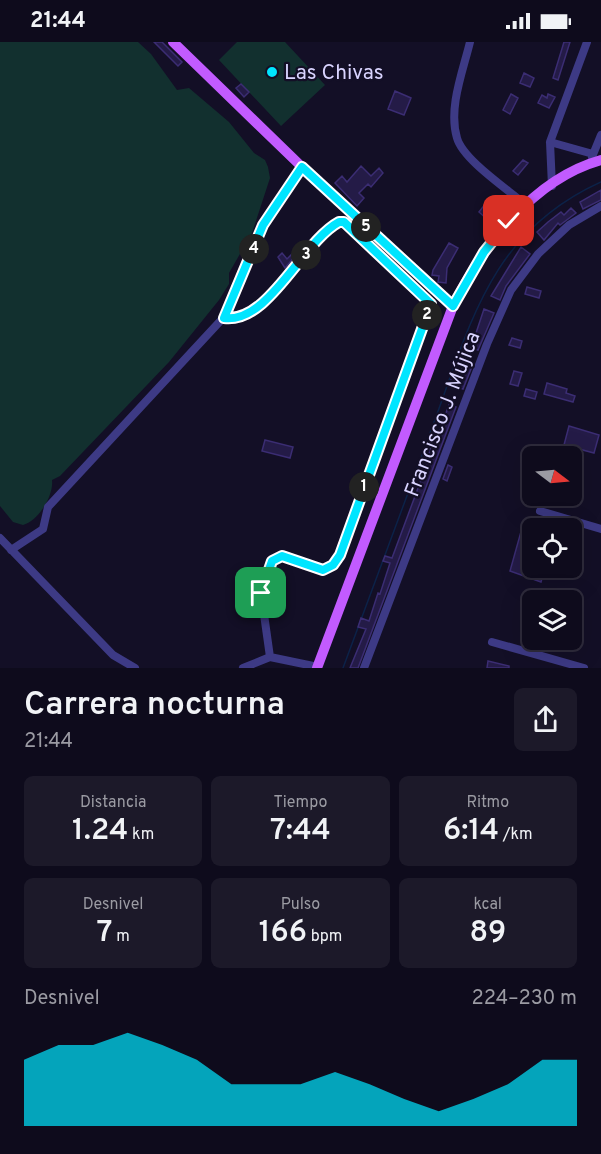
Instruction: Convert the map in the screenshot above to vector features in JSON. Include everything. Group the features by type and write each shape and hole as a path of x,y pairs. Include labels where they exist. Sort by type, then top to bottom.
{"main road":[{"path":"173,42 302,167 453,306"},
{"path":"318,667 453,306 484,252 509,221 552,186 595,159"}],"street":[{"path":"470,42 455,108 457,140 465,153 527,206"},
{"path":"552,186 550,142 587,42"},
{"path":"550,142 595,159 601,135"},
{"path":"11,550 43,529 48,507 224,318 263,225 302,167"},
{"name":"Francisco J. Mújica","path":"364,668 487,344 511,290 538,254 569,225 601,206"},
{"path":"224,318 236,319 255,309 339,222 344,222 431,304 340,555 333,565 323,570 282,556 272,561 261,593 270,657"},
{"path":"540,511 601,529"},
{"path":"0,538 113,655 135,668"},
{"path":"492,642 584,668"},
{"path":"243,668 270,657 318,667"}],"green space":[{"path":"0,42 138,42 151,54 177,90 189,88 229,122 254,153 265,160 270,178 252,233 229,273 229,284 219,300 169,362 60,476 52,480 48,500 44,507 34,519 23,525 13,522 0,506"},
{"name":"Las Chivas","path":"237,42 285,42 325,85 281,126 219,60"}],"building":[{"path":"154,42 162,42 182,62 178,66"},
{"path":"564,42 570,42 558,80 553,78"},
{"path":"524,73 534,78 530,87 520,83"},
{"path":"241,84 249,92 244,97 236,88"},
{"path":"395,91 411,98 404,115 388,109"},
{"path":"511,94 518,98 510,114 503,110"},
{"path":"548,94 555,97 549,108 538,103 542,95 547,98"},
{"path":"523,160 528,163 518,175 513,171"},
{"path":"361,166 371,176 379,168 383,173 371,187 368,184 359,193 364,198 357,206 335,183 342,176 347,182"},
{"path":"601,190 601,200 583,209 580,202"},
{"path":"486,203 498,213 490,222 479,212"},
{"path":"571,208 576,213 560,225 558,223 544,240 537,232 561,212 564,215"},
{"path":"449,243 458,248 447,268 446,283 438,282 439,276 432,275 433,270"},
{"path":"521,247 530,254 506,286 500,300 491,296"},
{"path":"282,253 287,259 293,253 296,255 285,268 278,257"},
{"path":"527,287 541,291 539,298 525,294"},
{"path":"484,309 494,313 478,350 471,348"},
{"path":"512,338 522,341 520,348 509,345"},
{"path":"464,361 473,364 463,389 450,385 451,380 457,382"},
{"path":"514,371 522,373 518,386 510,384"},
{"path":"547,383 567,389 566,393 575,396 573,402 544,394"},
{"path":"526,389 537,392 535,399 524,396"},
{"path":"449,405 456,407 358,668 350,668 366,629 358,627 361,618 369,621 390,563 383,561 385,556 392,558 424,472 434,436 437,437"},
{"path":"569,426 599,435 594,453 582,450 582,446 564,445"},
{"path":"265,440 293,447 290,458 262,451"},
{"path":"448,465 452,467 447,481 443,479"},
{"path":"522,528 522,575 510,571"},
{"path":"530,578 542,578 541,582"},
{"path":"488,661 509,666 509,668 487,668"}],"waterway":[{"path":"430,433 472,320 488,287 508,256 532,228 563,203 601,182"},
{"path":"343,668 424,450"}],"place":[{"name":"Las Chivas","path":"272,72"}],"route":[{"path":"261,593 272,561 282,556 323,570 333,565 340,555 431,304 344,222 339,222 255,309 246,316 236,319 224,318 263,225 302,167 453,306 484,252 509,221"}]}
